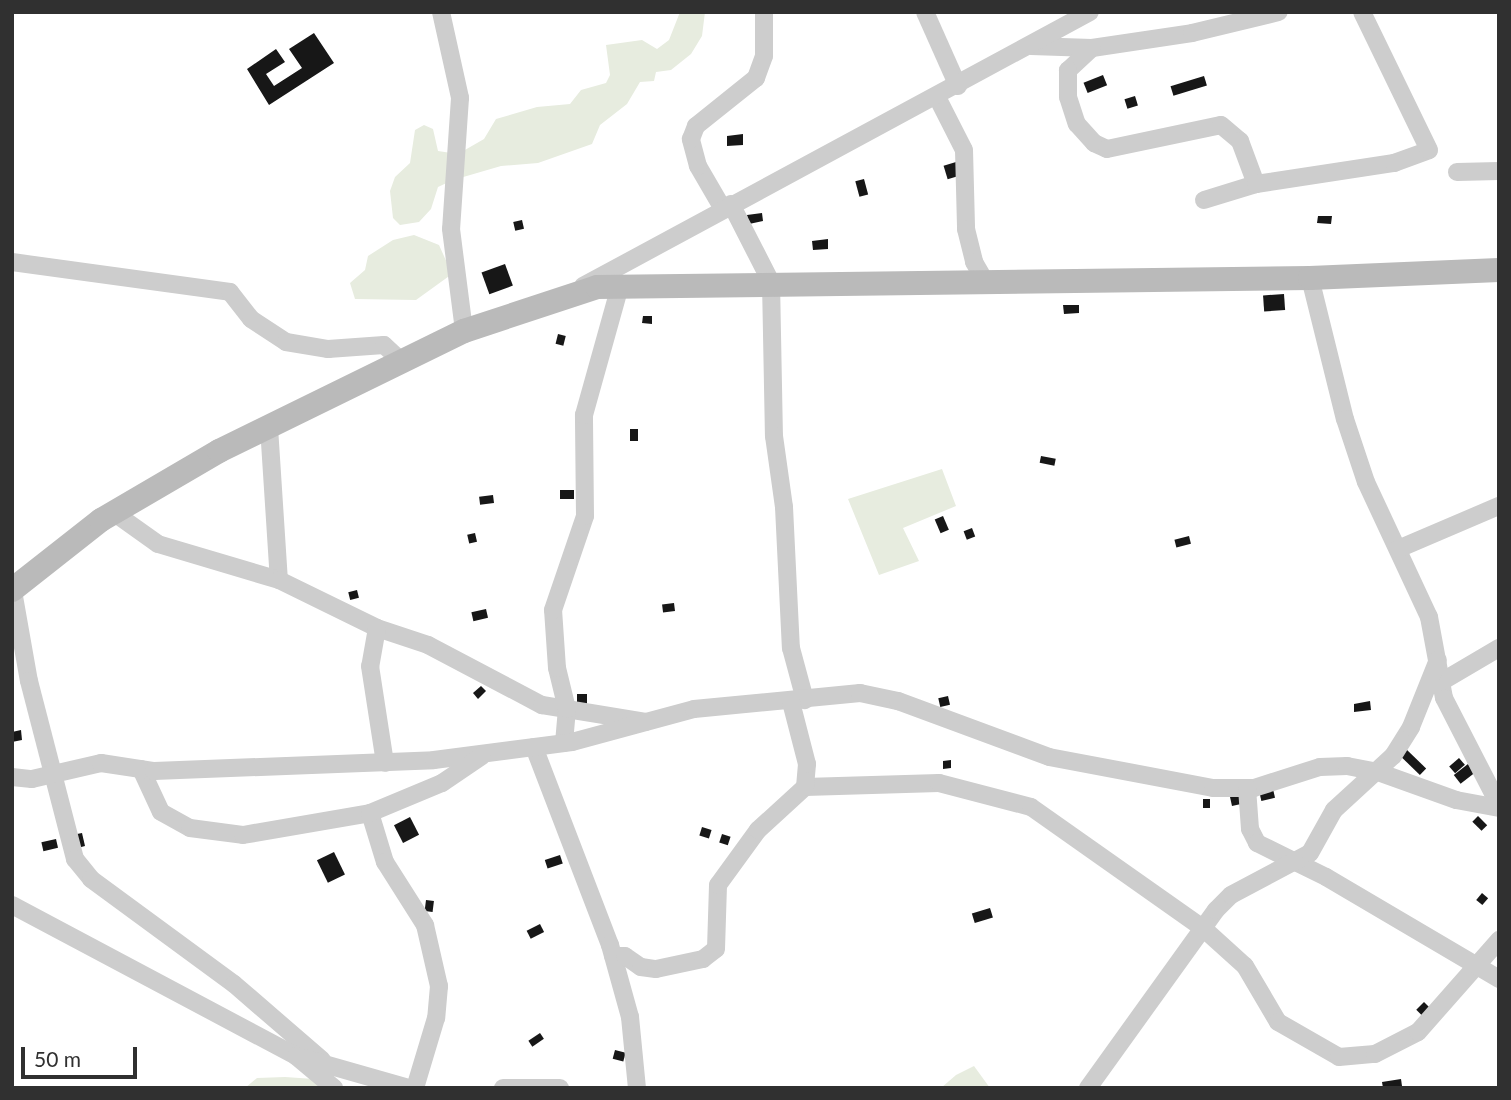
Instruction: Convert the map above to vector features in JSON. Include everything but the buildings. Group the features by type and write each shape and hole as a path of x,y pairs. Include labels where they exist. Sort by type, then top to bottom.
{"street":[{"path":"441,12 460,98 451,229 464,331"},
{"path":"764,12 764,56 756,78 696,126 691,139 698,166 727,206 771,282 774,436 785,507 791,648 807,764 805,787"},
{"path":"925,12 958,86"},
{"path":"323,1060 234,985 91,879 67,839 29,681 13,588 113,512 269,427 400,360 464,331 571,293 727,206 958,86 1090,12"},
{"path":"1029,46 1092,48 1192,33 1279,12"},
{"path":"1204,200 1256,184 1394,163 1429,150 1362,12"},
{"path":"1092,48 1068,70 1068,97 1077,124 1094,143 1107,149 1221,125 1240,141 1256,184"},
{"path":"937,97 964,150 966,229 974,262 984,279"},
{"path":"1457,172 1499,171"},
{"path":"12,262 230,292 251,320 286,342 328,349 383,345 400,360"},
{"path":"571,293 620,286 771,282 1310,278 1499,270"},
{"path":"1310,278 1345,419 1366,482 1429,617 1441,682 1454,720 1499,806"},
{"path":"564,743 567,709 555,659 553,610 585,516 584,415 620,286"},
{"path":"269,427 279,580"},
{"path":"1398,549 1499,506"},
{"path":"113,512 173,550 279,580 377,628 428,645 542,705 646,722"},
{"path":"377,628 370,666 385,763"},
{"path":"1441,682 1499,648"},
{"path":"1088,1088 1231,895 1298,864 1314,848 1334,810 1378,772 1411,727 1438,660"},
{"path":"12,777 32,779 101,762 141,769 385,763 564,743 694,709 873,694 1049,757 1213,788 1247,788 1334,765 1378,772 1456,800 1499,806"},
{"path":"534,747 613,956 630,1017 637,1088"},
{"path":"141,769 161,812 190,828 243,835 370,813 442,783 487,753"},
{"path":"613,956 625,956 647,970 711,956 718,942 715,896 723,875 758,830 805,787 914,781 967,787 1015,800 1041,814 1204,929 1245,967 1278,1022 1339,1057 1375,1054 1406,1041 1478,968 1499,940"},
{"path":"1247,788 1250,829 1257,843 1499,979"},
{"path":"370,813 385,862 425,925 439,986 436,1018 415,1088"},
{"path":"12,905 296,1056 334,1088"},
{"path":"296,1056 323,1060 408,1088"},
{"path":"503,1088 560,1088"}],"shaded area":[{"path":"680,12 705,12 702,36 691,54 671,70 656,72 654,81 640,82 627,104 600,125 592,144 538,163 501,166 453,180 438,187 431,209 419,222 400,225 393,218 390,191 395,177 410,163 415,130 424,125 433,129 438,151 458,154 484,139 496,119 537,107 570,104 581,90 606,83 610,75 606,45 642,40 657,49 669,40"},
{"path":"414,235 439,245 452,274 416,300 355,299 350,283 365,270 368,256 393,240"},
{"path":"942,469 956,506 903,528 919,561 879,575 848,499"},
{"path":"974,1066 990,1088 941,1088 956,1075"},
{"path":"257,1078 314,1079 319,1088 245,1088"}]}
